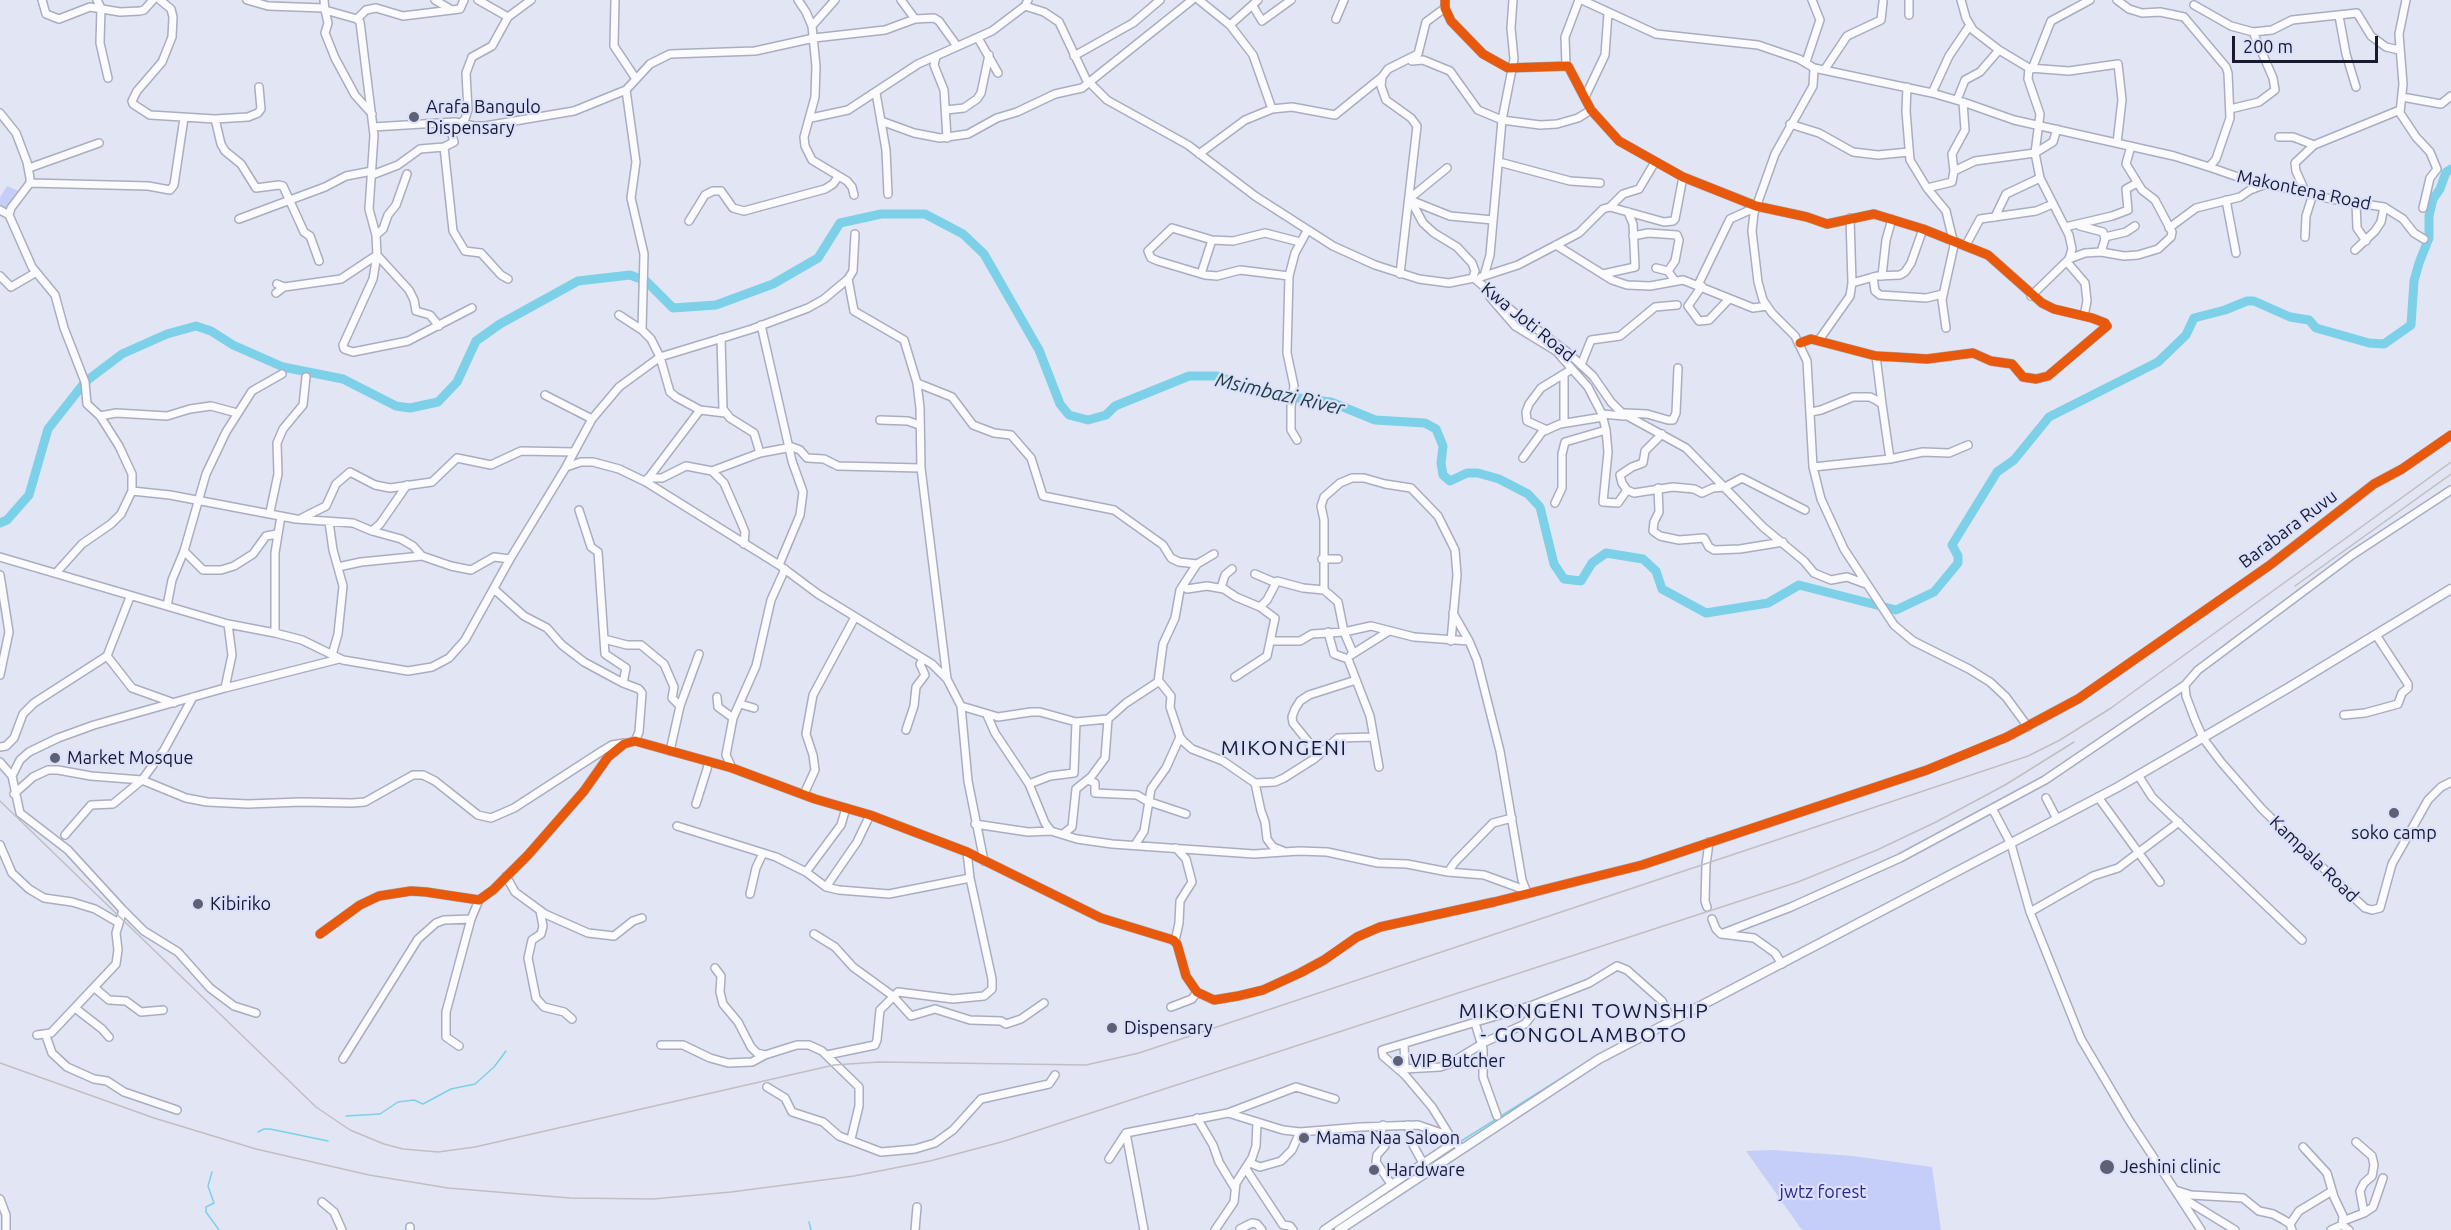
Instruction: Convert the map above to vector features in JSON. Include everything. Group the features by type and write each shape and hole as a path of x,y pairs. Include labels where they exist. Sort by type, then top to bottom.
{"main road":[{"path":"1339,1230 1455,1142 1607,1055 2139,775 2451,589"}],"street":[{"path":"42,0 44,12 55,19 71,16 90,8 120,12 140,11 144,10 153,0"},
{"path":"97,0 101,8 100,43 108,78"},
{"path":"160,0 171,9 172,37 162,62 140,87 132,102 148,114 215,119 248,117 258,113 261,106 259,87"},
{"path":"247,0 268,6 324,6 357,19 361,27 373,127 370,215 376,235 377,255 373,279 344,349 353,352 408,341 472,308"},
{"path":"366,0 366,10"},
{"path":"435,0 450,9"},
{"path":"357,19 366,10 381,8 404,16 460,9 464,0"},
{"path":"478,0 508,17"},
{"path":"239,219 325,187 346,176 372,173 398,165 420,149 444,147 454,142 452,134 466,117 469,106 466,73 470,61 474,55 492,46 508,17 531,0"},
{"path":"615,0 614,46 636,79"},
{"path":"798,0 812,26 814,38 816,76 811,118 804,137 807,153 812,160 847,181 854,195"},
{"path":"812,26 835,0"},
{"path":"901,0 915,19"},
{"path":"1074,56 1133,23 1160,0"},
{"path":"881,121 914,133 947,138 968,134 999,117 1017,112 1055,94 1076,90 1089,83 1124,52 1192,0"},
{"path":"1199,0 1230,26 1256,60 1272,109"},
{"path":"1230,26 1255,3 1262,21 1291,0"},
{"path":"1336,19 1344,0"},
{"path":"1446,0 1445,8 1451,21 1483,54 1512,69 1566,65 1570,67 1591,110 1619,141 1683,177 1755,209 1827,224 1874,214 1954,240 1988,255 2031,296 2054,309 2105,323 2107,329 2048,376 2042,378 2023,377 2012,364 1991,361 1973,353 1927,359 1876,356 1819,340 1811,339 1800,343"},
{"path":"1484,276 1490,255 1502,120 1514,51 1510,27 1514,0"},
{"path":"1566,65 1565,37 1581,0 1656,34 1758,45 1806,62 1814,68 1813,86 1778,148 1755,209 1752,240 1758,282 1767,306 1800,343 1809,371 1814,467 1821,499 1830,524 1885,614 1899,630 1913,641 1990,682 2006,697 2028,727"},
{"path":"1806,62 1820,20 1812,0"},
{"path":"1909,0 1909,15"},
{"path":"1961,0 1970,26 1999,50 2031,69 2078,71 2118,64 2122,100 2117,143"},
{"path":"2084,316 2087,301 2085,283 2068,260 2071,242 2040,178 2036,153 2040,110 2031,88 2031,69 2051,21 2090,0"},
{"path":"2117,0 2129,9 2142,13 2160,12 2184,17 2226,67 2229,73 2230,118 2216,159 2209,167"},
{"path":"2406,0 2399,34 2403,74 2401,116 2430,152 2437,166 2430,178 2423,208"},
{"path":"1825,69 1847,36 1881,20 1883,2"},
{"path":"811,118 848,110 918,64 992,31 1027,3"},
{"name":"Kwa Joti Road","path":"1027,3 1059,22 1089,83 1107,100 1188,145 1306,231 1342,250 1400,274 1435,283 1474,278 1488,292 1593,375 1611,402 1625,415 1686,448 1762,527 1783,542 1814,573 1831,580 1846,578 1868,586"},
{"path":"2194,5 2231,26 2253,32 2272,30 2292,20 2357,13 2371,36 2386,47 2399,50"},
{"path":"324,6 328,23 325,33 335,58 355,95 372,114"},
{"path":"1199,154 1245,120 1272,109 1292,107 1335,115 1344,110 1388,69 1414,58 1420,51 1426,22 1445,8"},
{"path":"1585,97 1605,55 1608,13"},
{"path":"2339,16 2346,54 2356,87"},
{"path":"373,127 461,122 474,126 485,126 574,111 626,90 650,64 670,54 756,51 814,38 885,30 915,19 934,18 939,21 957,46"},
{"path":"1932,93 1949,56 1970,26"},
{"path":"2230,109 2259,102 2275,90 2273,78 2253,32"},
{"path":"978,38 998,73"},
{"path":"1927,188 1952,182 1954,171 1952,154 1965,130 1960,101 1965,80 1980,72 1999,50"},
{"path":"946,110 964,108 978,99 989,55"},
{"path":"936,57 934,65 942,83 947,138"},
{"path":"1407,61 1423,60 1450,71 1478,111 1502,120 1540,125 1557,124 1578,118 1591,110"},
{"name":"Makontena Road","path":"1814,68 1932,93 2000,116 2117,143 2267,184 2356,204 2384,207 2403,219 2414,233 2424,239"},
{"path":"1382,77 1381,86 1386,100 1412,118 1417,126 1400,274"},
{"path":"1907,87 1906,111 1912,165 1946,211 1954,240 1943,294 1946,328"},
{"path":"626,90 636,162 631,198 644,254 642,330"},
{"path":"876,93 889,174 888,194"},
{"path":"2402,98 2441,104 2451,96"},
{"path":"2305,237 2309,193 2296,171 2295,163 2314,145 2400,110"},
{"path":"0,113 4,123 16,133 29,168 30,183 10,210 9,215"},
{"path":"30,183 148,186 170,190 174,185 184,118"},
{"path":"215,119 225,151 241,164 256,189 281,185 304,232 310,235 319,261"},
{"path":"1790,124 1819,133 1854,152 1878,155 1909,152"},
{"path":"1954,171 1980,159 2036,153 2053,142 2057,129"},
{"path":"2279,137 2293,137 2314,145"},
{"path":"29,168 99,142"},
{"path":"444,147 453,231 465,251 481,253 501,275 508,279"},
{"path":"2031,296 2068,260 2085,253 2101,252 2131,256 2152,251 2171,237 2155,200 2148,197 2137,183 2125,161 2131,147"},
{"path":"1499,162 1570,181 1600,183"},
{"path":"1410,199 1423,223 1434,233 1457,247 1472,263 1475,271 1474,278 1518,265 1583,230 1603,209 1610,207 1623,194 1639,189 1655,162"},
{"path":"1410,199 1447,168"},
{"path":"376,235 383,229 388,215 396,205 407,174"},
{"path":"689,221 705,195 713,191 722,191 733,208 744,211 825,189 838,177"},
{"path":"1610,207 1664,222 1673,221 1683,177"},
{"path":"1995,217 2006,194 2040,178"},
{"path":"2065,227 2128,210 2126,189 2137,183"},
{"path":"2169,228 2196,208 2240,197 2250,190 2267,184"},
{"path":"1410,199 1450,216 1492,220"},
{"path":"2226,200 2236,253"},
{"path":"1966,245 1980,219 2036,211 2053,204"},
{"path":"2356,204 2357,228 2366,241"},
{"path":"2355,250 2366,241 2381,222 2384,207"},
{"path":"1729,300 1709,320 1699,321 1688,306 1730,219 1755,209"},
{"path":"0,210 9,215 35,273 47,284 57,299 64,328 85,382 87,404 100,416 132,474 132,491 117,519 82,544 56,573"},
{"path":"1603,274 1635,267 1633,224 1628,212"},
{"path":"1819,340 1847,301 1852,283 1850,218"},
{"path":"1882,276 1886,240 1892,219"},
{"path":"2077,225 2103,232 2105,237 2101,252"},
{"path":"2105,237 2127,232 2135,226"},
{"path":"1289,276 1240,270 1215,276 1202,274 1158,261 1151,258 1148,251 1173,228 1212,240 1233,241 1264,233 1300,242"},
{"path":"1852,283 1873,277 1900,275 1905,272 1923,229"},
{"path":"1297,440 1292,430 1291,407 1294,386 1287,353 1289,276 1306,231"},
{"path":"1633,236 1659,233 1677,235 1676,258 1668,271"},
{"path":"0,557 228,624 302,640 339,659 408,671 438,665 449,658 465,640 592,419 619,387 660,357 761,325 808,308 824,299 848,279 852,272 855,234"},
{"path":"1202,274 1212,240"},
{"path":"1556,244 1603,274 1627,285 1637,286 1683,280 1753,308 1767,306"},
{"path":"276,293 280,285 322,283 345,278 377,255"},
{"path":"377,255 409,290 416,311 430,315 439,326"},
{"path":"1656,268 1668,271 1675,281"},
{"path":"0,276 11,287 35,273"},
{"path":"1873,277 1875,291 1880,295 1926,298 1943,294"},
{"path":"848,279 854,311 904,340 917,383 921,468 947,679 961,706 968,781 984,861"},
{"path":"1488,292 1515,326 1556,351 1588,387 1603,415 1606,430 1608,452 1603,502 1618,503 1627,490"},
{"path":"1581,365 1591,340 1620,336 1655,307 1677,305"},
{"path":"619,315 651,339 660,357 670,392 700,410 725,414 754,433 760,453"},
{"path":"732,768 726,755 733,718 756,666 771,600 804,497 789,448 761,325"},
{"path":"721,338 722,404 725,414"},
{"path":"1876,356 1890,459"},
{"path":"1523,458 1537,437 1564,423 1603,415 1647,414 1673,420 1676,413 1678,368"},
{"path":"1547,430 1529,424 1526,412 1536,393 1572,369"},
{"path":"166,606 172,580 184,551 210,466 237,413 252,391 282,374"},
{"path":"1564,374 1564,423"},
{"path":"270,512 278,474 277,443 283,429 303,405 306,377"},
{"path":"917,383 952,397 974,425 994,433 1011,435 1031,458 1043,496 1114,510 1163,545 1171,558 1179,562 1197,564"},
{"path":"545,395 592,419"},
{"path":"1811,412 1821,411 1853,397 1870,397 1882,404"},
{"path":"100,416 116,413 167,416 211,406 237,413"},
{"path":"647,480 700,410"},
{"path":"880,420 908,421 919,425"},
{"path":"1555,503 1562,488 1562,454 1565,442 1606,430"},
{"path":"1662,434 1645,451 1643,463 1620,475 1627,490 1634,493 1658,488 1683,488 1702,492 1725,487 1738,479 1746,478 1805,510"},
{"name":"Barabara Ruvu","path":"1197,992 1214,1000 1263,990 1316,965 1357,937 1380,927 1642,865 1927,770 2028,727 2078,699 2148,652 2270,565 2374,484 2402,469 2451,435"},
{"path":"1814,467 1890,459 1923,452 1954,452 1968,445"},
{"path":"647,480 662,478 686,466 712,471 760,453 789,448 798,448 811,459 824,459 838,466 921,468"},
{"path":"296,519 324,508 336,484 350,472 385,488 432,482 457,458 491,465 521,451 574,452"},
{"path":"566,467 581,462 593,462 647,480 855,617 924,659 947,679"},
{"path":"712,471 724,483 744,527 746,537 744,544"},
{"path":"1324,590 1322,559 1324,520 1321,506 1324,497 1346,480 1364,478 1411,488 1438,516 1454,545 1458,564 1451,641"},
{"path":"372,531 380,524 407,485"},
{"path":"1658,488 1659,512 1653,531 1660,536 1679,540 1704,538 1709,547 1714,550 1740,549 1783,542"},
{"path":"1721,934 1791,907 1900,858 2045,780 2185,685 2198,670 2352,555 2451,489"},
{"path":"132,491 270,512 296,519 353,523 401,539 413,546 422,556"},
{"path":"579,510 591,547 598,552 604,654 626,668 623,683"},
{"path":"275,633 277,534 281,516"},
{"path":"329,522 343,586 338,634 332,655"},
{"path":"184,551 203,570 221,570 234,566 253,554 266,536 277,534"},
{"path":"961,706 987,715 1004,717 1040,712 1076,723 1108,719 1126,703 1159,681 1163,641 1175,618 1178,597 1197,564 1215,554"},
{"path":"338,567 361,562 422,556 451,567 471,570 494,556 510,559"},
{"path":"1322,559 1338,559"},
{"path":"1221,588 1226,575 1232,570"},
{"path":"1255,574 1276,583 1280,581 1303,588 1324,590 1338,602 1356,680 1370,716 1379,767"},
{"path":"0,575 9,632 0,675"},
{"path":"1260,607 1268,600 1276,583"},
{"path":"1183,586 1187,590 1207,586 1221,588 1260,607 1275,618 1267,656 1235,677"},
{"path":"459,1046 446,1038 445,1020 471,919 480,900 493,890 584,791 608,757 632,741 639,732 642,693 639,689 584,662 562,645 547,628 524,616 494,589"},
{"path":"0,747 6,746 14,738 20,720 27,709 107,656 130,597"},
{"path":"1453,613 1475,653 1528,891"},
{"path":"804,794 815,770 806,734 813,695 855,617"},
{"path":"225,688 232,655 228,624"},
{"path":"1271,640 1300,641 1312,634 1344,632 1371,626 1414,637 1469,641"},
{"path":"1328,632 1334,654 1349,655 1389,632"},
{"path":"2344,716 2398,704 2402,693 2408,688 2408,684 2376,635"},
{"path":"604,639 627,645 641,645 661,660 669,671 674,687 672,698 680,706"},
{"path":"670,751 680,706 699,654"},
{"path":"107,656 132,688 174,703"},
{"path":"256,1013 234,1006 210,988 178,952 144,931 68,850 20,813 14,794 12,776 20,760 29,752 58,738 94,725 339,659"},
{"path":"906,730 914,706 916,687 925,675 920,664 924,659"},
{"path":"1319,755 1293,723 1292,717 1295,709 1300,701 1310,694 1356,680"},
{"path":"1159,681 1171,696 1170,707 1180,737 1192,749 1223,761 1255,783 1275,782 1284,778 1319,755 1338,738 1373,737"},
{"path":"2185,685 2186,696 2203,738"},
{"path":"65,835 91,805 113,804 142,780 164,750 193,697"},
{"path":"717,697 718,707 733,718"},
{"path":"740,704 754,708"},
{"path":"987,715 995,733 1029,783 1045,823 1051,831"},
{"path":"1063,834 1072,826 1076,789 1088,780 1105,758 1108,719"},
{"path":"1029,783 1050,776 1074,772 1076,723"},
{"path":"1135,845 1144,831 1147,801 1151,789 1166,768 1180,737"},
{"name":"Kampala Road","path":"2203,738 2262,809 2350,894 2372,910 2380,908 2392,864 2428,800 2441,787 2451,782"},
{"path":"14,794 33,777 57,770 91,776 142,780 186,798 207,802 352,803 365,802 413,775 423,775 478,815 491,818 514,808 612,745 632,741 732,768 870,815 967,852 1101,918 1175,941"},
{"path":"696,804 707,769 708,764 705,761"},
{"path":"0,762 12,776"},
{"path":"2139,775 2152,797 2302,940"},
{"path":"1088,780 1095,783 1095,793 1137,795 1147,801 1186,814"},
{"path":"1255,783 1268,843 1276,849 1289,852"},
{"path":"2098,797 2160,882"},
{"path":"2046,798 2057,819"},
{"path":"806,872 841,825 846,807"},
{"path":"1993,810 2011,844 2030,912 2081,1039 2133,1126 2200,1230"},
{"path":"826,887 857,842 870,815"},
{"path":"1448,872 1493,823 1512,818"},
{"path":"2030,912 2093,876 2118,868 2179,822"},
{"path":"975,824 1028,832 1051,831 1077,839 1135,845 1254,854 1327,852 1369,861 1484,875 1528,891"},
{"path":"677,826 785,861 806,872 826,887 879,895 970,878"},
{"path":"1707,907 1705,901 1706,865 1709,842"},
{"path":"0,845 12,873 28,889 44,898 72,902 95,909 119,923"},
{"path":"1171,1007 1192,999 1197,992 1186,976 1175,941 1180,901 1192,882 1186,859 1176,848"},
{"path":"827,1055 875,1045 878,1040 880,1010 893,996 901,992 953,999 984,996 992,989 967,852"},
{"path":"750,894 756,868 763,853"},
{"path":"506,876 515,892 550,917 588,933 608,936 620,933 633,921 642,918"},
{"path":"320,934 360,904 379,896 411,891 480,900"},
{"path":"539,909 543,926 541,934 530,944 528,958 536,998 544,1007 564,1012 572,1019"},
{"path":"46,1036 116,964 118,950 116,933 123,910"},
{"path":"343,1059 418,939 436,923 444,920 471,919"},
{"path":"1712,919 1721,934 1754,938 1775,953 1782,964"},
{"path":"814,934 835,947 853,967 893,996 911,1016 935,1009 970,1020 1001,1021 1006,1024 1021,1019 1044,1003"},
{"path":"1455,1142 1432,1107 1403,1071 1383,1056 1380,1051 1533,1005 1589,983 1617,966 1626,970 1662,1001 1668,1013"},
{"path":"715,968 721,976 720,992 723,1004 738,1022 751,1047 757,1053 765,1055"},
{"path":"95,988 109,1000 126,1001 141,1012 163,1010"},
{"path":"1403,1071 1442,1066 1525,1024 1535,1011 1533,1005"},
{"path":"75,1008 109,1037"},
{"path":"1475,1023 1482,1044 1483,1077 1497,1116"},
{"path":"37,1035 46,1036"},
{"path":"46,1036 52,1053 67,1067 94,1079 107,1081 124,1092 177,1110"},
{"path":"661,1045 683,1045 710,1058 728,1063 752,1062 790,1046 805,1044 827,1055 834,1065 859,1087 859,1106 851,1139"},
{"path":"1403,1071 1404,1044"},
{"path":"767,1088 785,1098 792,1112 824,1122 837,1135 881,1152 915,1149 934,1143 953,1130 981,1099 1049,1084 1055,1075"},
{"path":"1109,1159 1126,1133 1228,1113 1296,1087 1335,1100"},
{"path":"1228,1113 1300,1132 1383,1125 1418,1125 1455,1142"},
{"path":"1197,1118 1224,1173 1234,1187"},
{"path":"1215,1230 1234,1202 1234,1187 1248,1166 1256,1146 1257,1122"},
{"path":"1383,1125 1381,1133 1385,1146 1377,1155 1376,1162 1391,1184"},
{"path":"1408,1125 1413,1145 1423,1163"},
{"path":"1248,1166 1260,1167 1281,1161 1292,1150 1300,1132"},
{"path":"1126,1133 1144,1230"},
{"path":"1323,1230 1455,1142"},
{"path":"2356,1142 2372,1156 2374,1165 2372,1176 2364,1183 2360,1191 2364,1213"},
{"path":"2303,1147 2327,1173 2345,1225"},
{"path":"1248,1166 1283,1225 1290,1226 1293,1230"},
{"path":"2331,1230 2345,1225 2375,1204 2383,1178"},
{"path":"2177,1193 2243,1198 2259,1211 2273,1214 2291,1227 2298,1211 2332,1191"},
{"path":"2177,1193 2235,1230"},
{"path":"0,1199 6,1215 6,1230"},
{"path":"322,1202 334,1212 342,1230"},
{"path":"915,1230 917,1207"},
{"path":"1240,1229 1252,1223 1257,1224 1262,1230"}],"green space":[{"path":"7,186 21,192 8,212 0,208 0,197"},
{"name":"jwtz forest","path":"1772,1150 1853,1156 1932,1167 1941,1230 1802,1230 1746,1151"}],"waterway":[{"name":"Msimbazi River","path":"0,523 7,520 29,495 48,429 85,382 122,354 167,334 196,326 211,331 233,345 283,367 343,379 396,406 410,408 438,402 457,382 476,341 500,324 578,281 630,275 646,281 673,308 716,305 773,284 818,258 840,223 881,214 925,214 963,234 984,254 1039,350 1060,404 1069,415 1088,420 1106,415 1115,406 1189,376 1217,376 1266,394 1331,402 1375,420 1425,423 1436,429 1443,446 1441,463 1443,475 1450,481 1467,473 1478,473 1499,479 1528,494 1540,507 1554,564 1564,579 1581,581 1592,563 1606,553 1643,559 1656,571 1662,589 1706,613 1768,603 1799,585 1896,610 1934,592 1958,563 1958,556 1952,545 1997,472 2014,460 2049,417 2158,362 2186,335 2194,318 2225,310 2247,301 2254,301 2290,317 2309,320 2316,328 2369,343 2384,344 2411,325 2414,281 2429,238 2429,216 2433,199 2440,189 2446,172 2451,169"},
{"path":"346,1116 380,1114 398,1102 414,1100 423,1104 451,1089 475,1084 494,1067 506,1051"},
{"path":"1458,1143 1576,1069"},
{"path":"258,1132 270,1129 328,1141"},
{"path":"212,1172 208,1186 214,1203 206,1207 206,1212 219,1230"},
{"path":"809,1222 811,1230"}],"railway":[{"path":"0,801 316,1107 350,1130 403,1149 438,1152 475,1147 834,1065 879,1062 1086,1065 1139,1053 2028,756 2060,740 2111,708 2451,462"},
{"path":"2295,586 2451,474"},
{"path":"0,1063 154,1118 256,1149 369,1175 448,1188 570,1198 653,1199 731,1192 854,1176 930,1161 1005,1141 1798,882 1877,850 1936,822 2005,785 2074,742"}],"cycle path":[{"path":"1445,0 1445,8 1451,21 1483,54 1508,68 1568,66 1591,110 1619,141 1683,177 1756,206 1807,217 1827,224 1874,214 1923,229 1988,255 2042,303 2054,309 2092,318 2107,326 2048,376 2036,379 2023,377 2012,364 1991,361 1973,353 1927,359 1876,356 1811,339 1800,343"},
{"path":"320,934 360,905 379,896 411,891 479,900 493,890 528,855 584,791 608,757 624,744 635,741 732,768 815,799 870,815 967,852 1101,918 1173,940 1177,944 1186,976 1197,992 1214,1000 1238,996 1263,990 1300,973 1324,960 1357,937 1380,927 1494,902 1642,865 1927,770 2007,737 2078,699 2270,565 2374,484 2402,469 2451,435"}],"place":[{"name":"Arafa Bangulo Dispensary","path":"414,117"},
{"name":"Market Mosque","path":"55,758"},
{"name":"soko camp","path":"2394,813"},
{"name":"Kibiriko","path":"198,904"},
{"name":"Dispensary","path":"1112,1028"},
{"name":"VIP Butcher","path":"1398,1061"},
{"name":"Mama Naa Saloon","path":"1304,1138"},
{"name":"Jeshini clinic","path":"2107,1167"},
{"name":"Hardware","path":"1374,1170"}],"district":[{"name":"MIKONGENI","path":"1284,748"},
{"name":"MIKONGENI TOWNSHIP - GONGOLAMBOTO","path":"1584,1023"}]}
